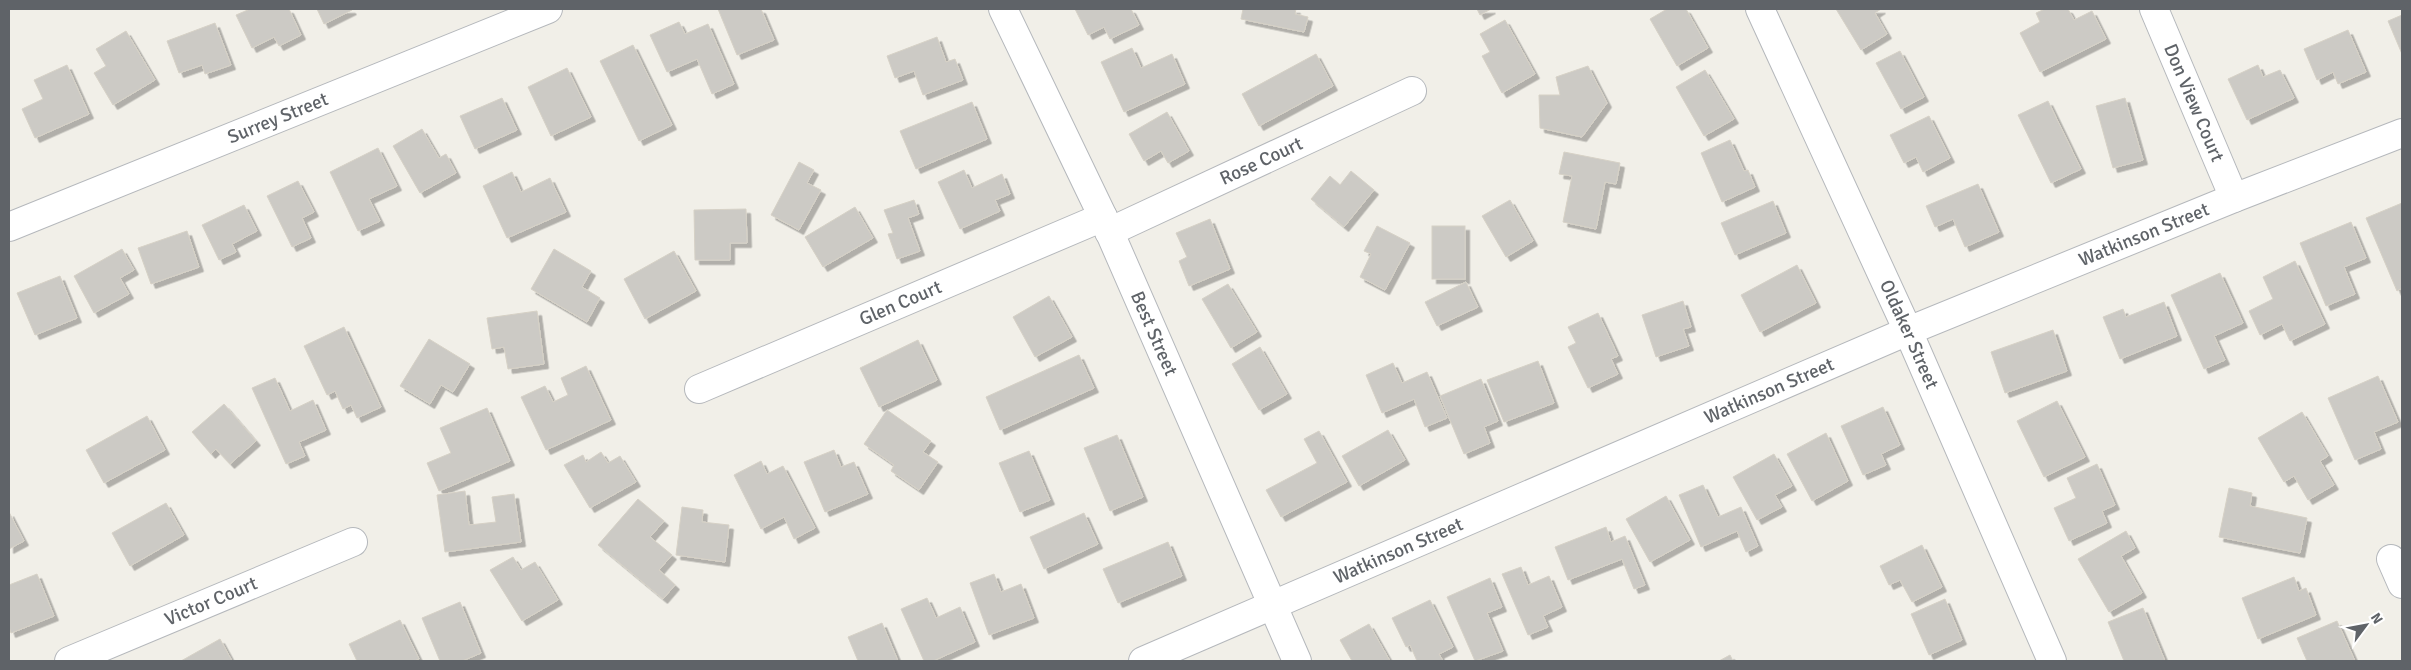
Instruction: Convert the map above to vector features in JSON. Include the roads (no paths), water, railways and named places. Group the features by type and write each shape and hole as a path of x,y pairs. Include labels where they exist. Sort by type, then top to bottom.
{"street":[{"name":"Surrey Street","path":"9,227 548,9"},
{"name":"Best Street","path":"1003,9 1106,225 1297,661"},
{"name":"Oldaker Street","path":"1760,9 1908,331 2052,661"},
{"name":"Don View Court","path":"2154,9 2234,198"},
{"name":"Rose Court","path":"1106,225 1412,91"},
{"name":"Watkinson Street","path":"1143,661 1908,331 2234,198 2402,132"},
{"name":"Glen Court","path":"699,390 1106,225"},
{"name":"Victor Court","path":"69,661 353,542"},
{"path":"2391,559 2402,584"}]}
